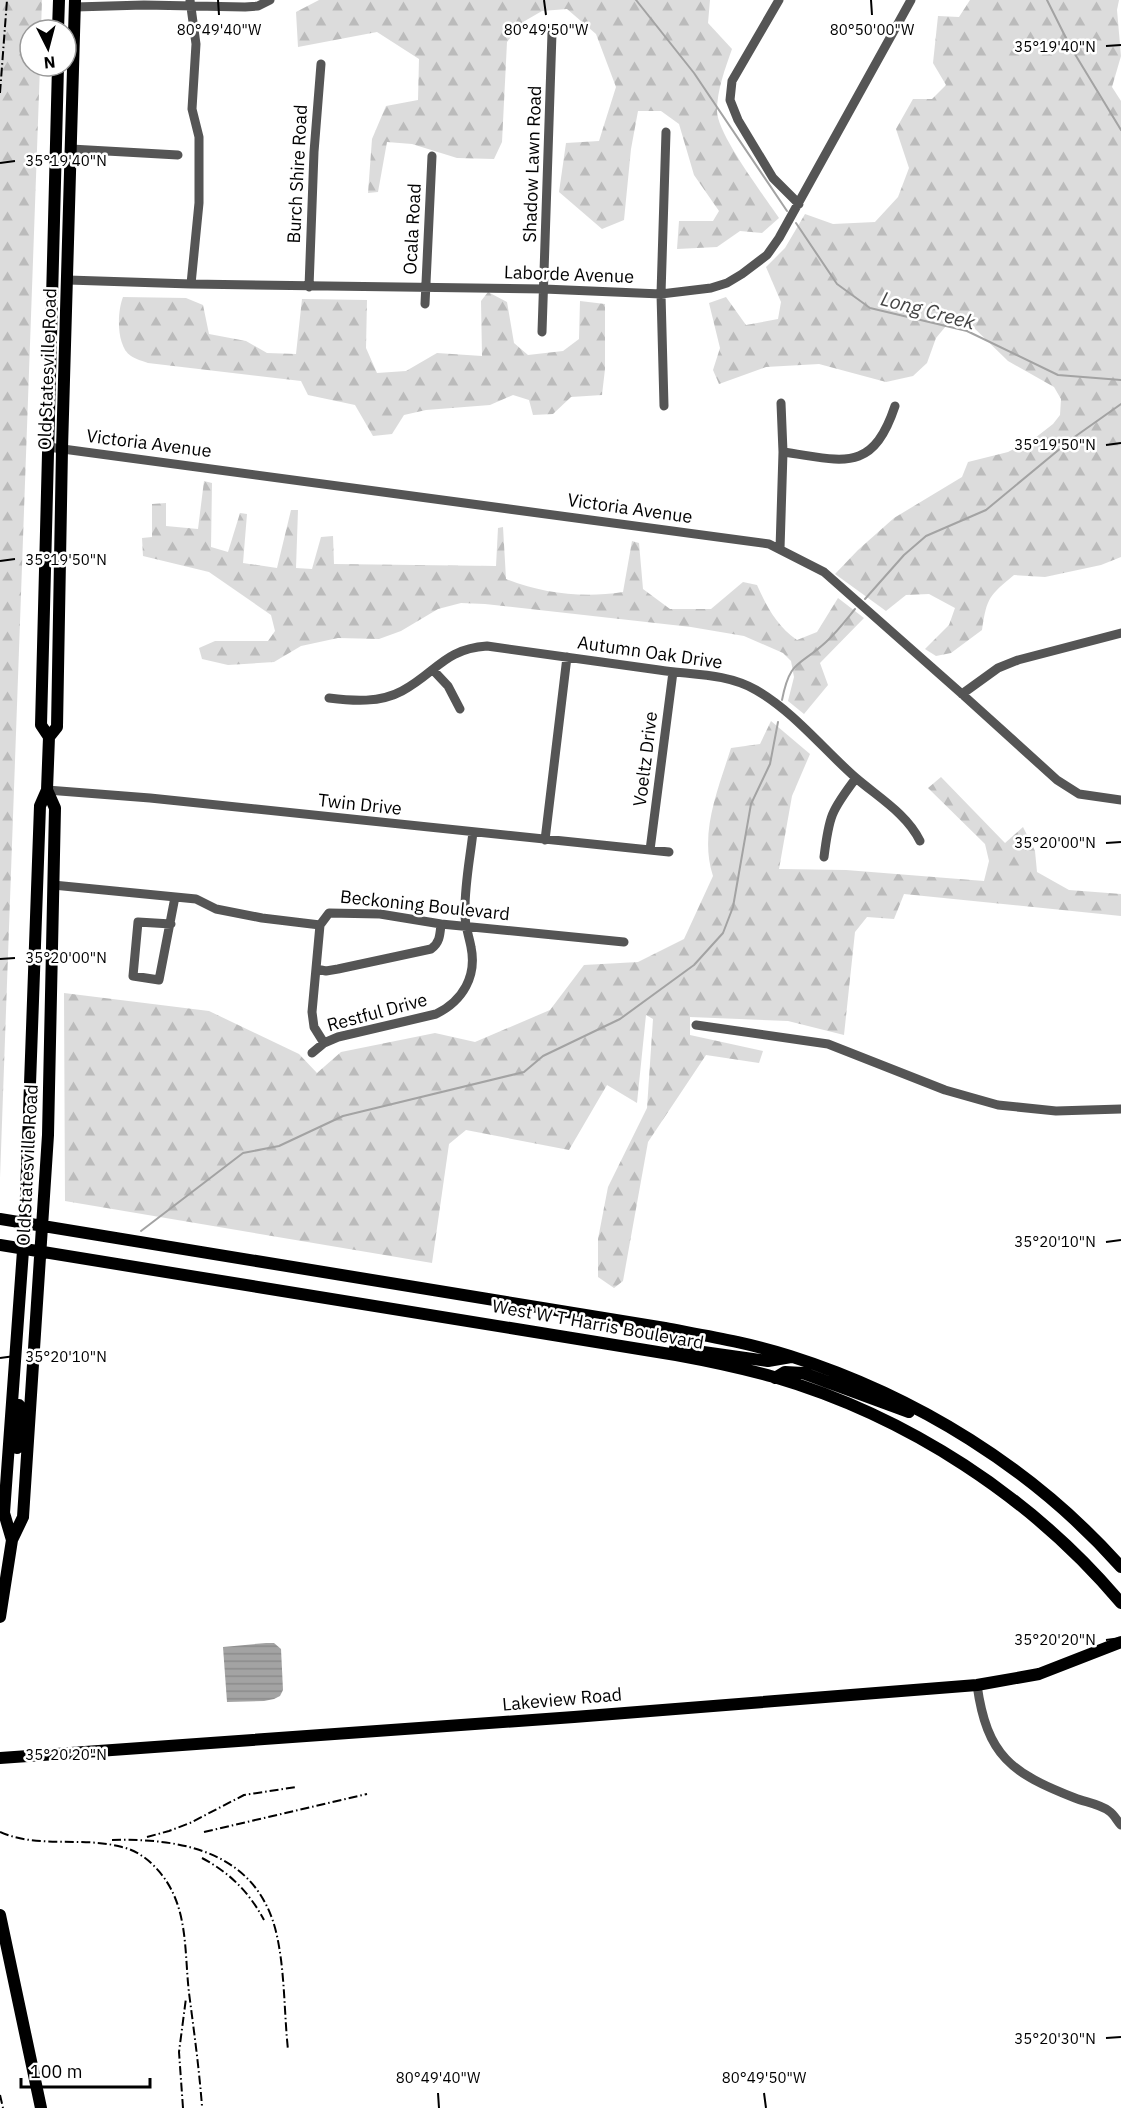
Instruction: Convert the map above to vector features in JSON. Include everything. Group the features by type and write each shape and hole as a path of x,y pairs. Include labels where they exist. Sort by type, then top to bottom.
{"main road":[{"path":"58,18 59,0"},
{"name":"Old Statesville Road","path":"49,737 57,727 62,449 75,4"},
{"name":"Old Statesville Road","path":"15,1535 4,1513 25,1223 40,806 47,790 49,737 41,724 57,78"},
{"name":"Old Statesville Road","path":"0,1617 15,1535 23,1517 48,1135 55,808 47,790"},
{"name":"West W T Harris Boulevard","path":"0,1219 666,1328 791,1356 868,1386 945,1424 994,1456 1043,1493 1094,1538 1121,1567"},
{"name":"West W T Harris Boulevard","path":"0,1245 716,1363 775,1378 848,1404 916,1436 949,1456 987,1481 1055,1535 1121,1603"},
{"path":"611,1345 675,1348 768,1361 791,1356"},
{"path":"15,1359 19,1383 19,1424 12,1499 15,1535"},
{"path":"775,1378 785,1372 803,1373 945,1424"},
{"name":"Lakeview Road","path":"0,1758 562,1718 977,1685 1039,1674 1121,1642"},
{"path":"0,1915 41,2108"}],"street":[{"path":"75,4 190,3 258,6 270,0"},
{"path":"779,0 732,81 730,100 738,120 773,178 799,204"},
{"name":"Laborde Avenue","path":"68,280 544,289 661,294 711,288 742,274 767,255 799,204 911,0"},
{"path":"190,3 195,44 192,109 199,137 199,203 191,284"},
{"name":"Shadow Lawn Road","path":"542,332 552,33"},
{"name":"Burch Shire Road","path":"309,286 314,152 321,64"},
{"path":"664,406 661,294 666,132"},
{"path":"71,149 178,154"},
{"name":"Ocala Road","path":"424,304 432,156"},
{"path":"780,549 783,452 781,403"},
{"path":"783,452 845,460 856,459 870,450 888,427 895,406"},
{"name":"Victoria Avenue","path":"48,447 769,543 824,572 1057,780 1079,794 1121,800"},
{"path":"962,694 998,668 1012,662 1121,633"},
{"name":"Autumn Oak Drive","path":"329,698 349,700 385,697 401,692 451,655 469,647 487,646 717,676 756,690 789,715 856,778 908,822 920,841"},
{"path":"545,840 567,657"},
{"path":"433,670 448,686 460,709"},
{"name":"Voeltz Drive","path":"650,850 673,672"},
{"path":"824,857 828,824 833,810 856,778"},
{"name":"Twin Drive","path":"47,790 150,798 669,852"},
{"name":"Restful Drive","path":"312,1053 324,1043 338,1037 436,1014 454,1003 466,987 473,967 465,913 473,832"},
{"name":"Beckoning Boulevard","path":"53,885 196,899 216,909 262,918 320,925 329,912 380,914 441,924 624,942"},
{"path":"171,924 138,922 133,976 159,980 171,924 175,897"},
{"path":"316,969 326,971 338,969 431,949 436,946 441,924"},
{"path":"320,925 312,1012 314,1027 324,1043"},
{"path":"696,1025 828,1044 945,1090 998,1105 1056,1111 1121,1109"},
{"path":"977,1685 980,1708 988,1734 1007,1762 1039,1784 1109,1811 1121,1825"}],"green space":[{"path":"0,0 42,0 41,18 18,18 18,78 40,78 0,1178"},
{"path":"319,0 710,0 708,23 732,49 718,95 719,121 733,149 779,218 762,233 740,231 717,247 677,249 679,221 713,221 719,211 694,175 679,124 661,111 638,111 631,149 624,220 602,229 559,192 566,143 599,141 616,87 596,34 567,9 542,11 523,22 507,42 502,142 494,159 457,158 412,144 387,142 378,192 368,193 372,139 386,106 418,100 419,59 377,32 298,47 296,12"},
{"path":"970,0 1119,0 1117,10 1121,56 1112,87 1121,101 1121,557 1101,565 1045,577 1014,575 990,598 982,630 951,653 936,656 925,649 949,625 955,608 929,594 906,595 886,611 835,574 894,518 962,477 968,462 1008,452 1035,438 1053,424 1060,415 1061,399 1054,387 1008,361 970,324 951,320 936,338 927,363 913,376 886,382 819,364 766,367 719,384 713,370 720,348 709,303 726,297 746,325 778,319 781,302 766,267 785,248 805,214 833,224 875,222 898,197 909,168 896,129 913,99 932,99 946,85 933,63 938,16 959,17"},
{"path":"488,292 507,302 514,343 528,355 563,351 579,339 580,301 605,304 605,369 602,395 571,397 553,414 533,415 529,400 513,395 490,405 426,410 404,415 392,434 373,436 355,405 308,395 301,381 148,363 133,357 126,351 119,328 123,297 186,298 203,305 209,334 246,341 267,353 296,354 302,299 367,300 366,348 377,373 406,371 437,353 482,356 481,301"},
{"path":"204,481 212,483 211,547 228,552 240,513 247,514 243,563 277,568 291,510 298,510 296,568 312,569 321,537 333,536 334,564 496,566 498,528 503,527 506,579 534,588 593,595 623,592 632,541 639,543 643,589 670,609 711,609 743,582 757,585 773,616 797,640 817,632 838,598 864,618 820,663 828,685 804,714 788,701 794,677 791,661 783,653 744,636 691,627 485,604 461,603 438,609 401,631 379,639 338,638 301,646 274,662 228,665 202,659 199,648 215,641 268,641 275,631 271,615 209,572 143,556 142,538 152,537 152,504 166,503 166,526 198,529"},
{"path":"771,721 810,754 792,796 779,869 846,870 984,881 989,861 985,844 928,788 941,777 1005,843 1023,827 1035,851 1037,872 1069,890 1121,894 1121,916 904,894 894,919 867,917 855,932 844,1035 788,1021 690,1017 690,1035 763,1051 759,1063 706,1055 648,1142 623,1281 614,1288 598,1277 598,1239 608,1187 647,1108 653,1019 646,1015 637,1103 607,1085 569,1150 466,1130 449,1144 432,1263 65,1201 64,993 209,1011 299,1054 317,1073 341,1052 435,1033 475,1042 550,1010 584,965 638,962 684,939 713,876 709,860 709,828 731,748 760,744"}],"shaded area":[{"path":"274,1643 281,1649 283,1690 280,1696 264,1701 227,1702 223,1647"}],"waterway":[{"name":"Long Creek","path":"636,0 694,73 787,211"},
{"path":"1047,0 1070,46 1121,130"},
{"name":"Long Creek","path":"796,223 837,284 870,308 967,331 1058,375 1121,380"},
{"path":"865,599 904,555 926,536 986,510 1073,438 1121,404"},
{"path":"782,700 792,670 830,638 855,609"},
{"path":"141,1231 243,1153 279,1146 343,1116 524,1072 543,1056 620,1019 694,965 723,933 733,907 751,804 770,764 778,722"}],"railway":[{"path":"0,93 7,0"},
{"path":"147,1837 190,1823 244,1795 296,1787"},
{"path":"204,1832 367,1794"},
{"path":"0,1832 30,1840 91,1842 127,1848 149,1861 167,1882 180,1911 183,1927 202,2106"},
{"path":"112,1840 166,1842 192,1848 215,1856 236,1869 254,1886 268,1908 280,1950 288,2050"},
{"path":"202,1858 238,1884 264,1920"},
{"path":"183,2108 179,2052 186,1998"},
{"path":"0,2095 3,2108"}]}
